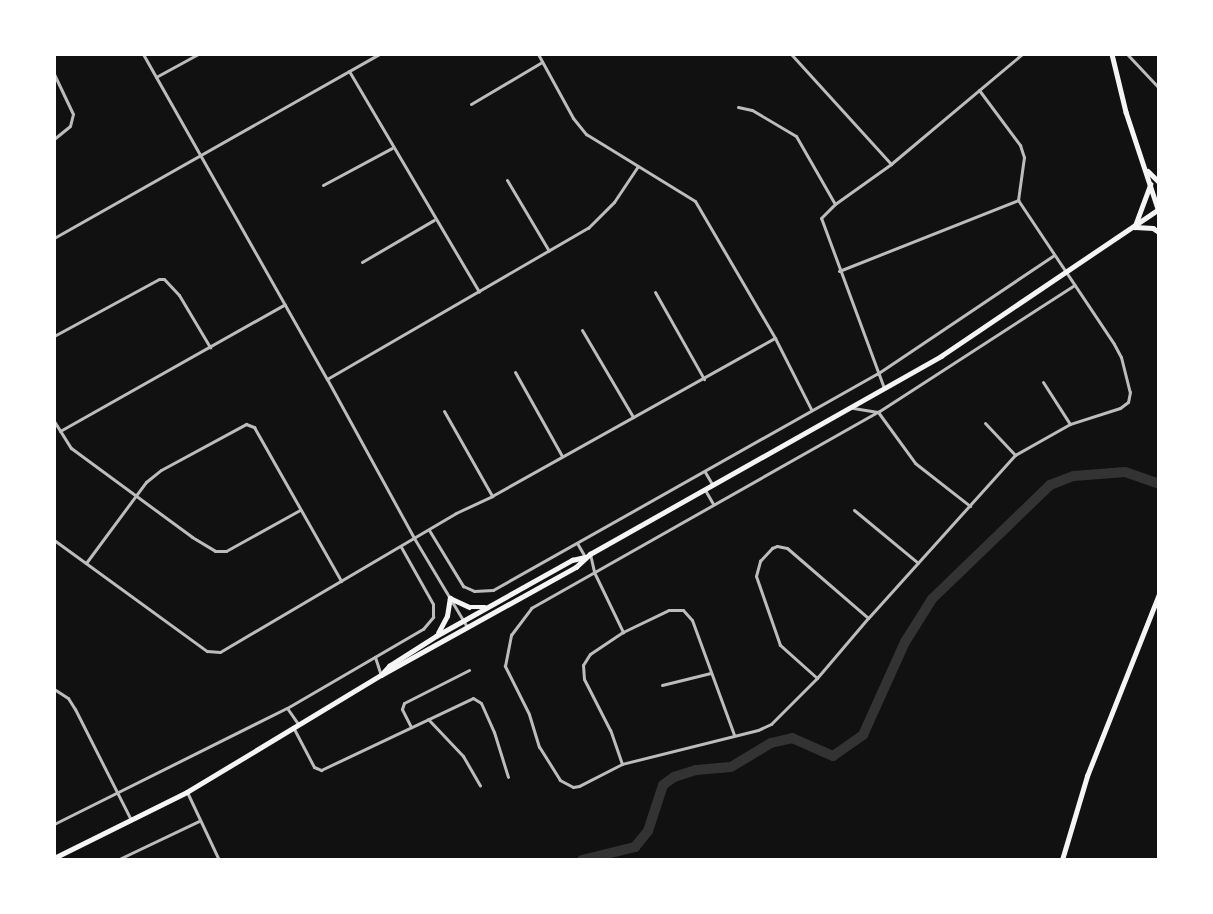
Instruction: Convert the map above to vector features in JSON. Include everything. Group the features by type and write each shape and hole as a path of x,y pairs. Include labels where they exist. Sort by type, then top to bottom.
{"main road":[{"path":"381,675 389,666 486,607 572,560 587,556 853,408 941,356 1159,210 1126,112 1112,54"},
{"path":"1146,169 1159,182"},
{"path":"1135,226 1151,184"},
{"path":"1135,226 1153,228 1159,232"},
{"path":"54,858 187,792 381,675 576,567 587,556"},
{"path":"1063,860 1087,776 1159,594"},
{"path":"436,636 447,616 450,598 469,607 486,607"}],"street":[{"path":"143,54 414,538 468,628"},
{"path":"156,77 198,54"},
{"path":"54,238 379,54"},
{"path":"538,54 582,130 695,201 775,338 811,409"},
{"path":"791,54 891,164"},
{"path":"884,389 821,222 823,215 891,164 1022,54"},
{"path":"1127,54 1159,88"},
{"path":"471,104 542,62"},
{"path":"349,71 434,220 479,292"},
{"path":"54,74 73,114 70,126 54,139"},
{"path":"979,90 1023,151 1018,201 1114,344 1121,357 1130,392 1128,402 1120,408 1070,424 1015,455 817,678 771,724 758,730 622,764 579,786 567,785 560,780 539,747 529,714 505,666 511,635 531,608 878,412 1074,285"},
{"path":"738,107 752,110 796,136 835,204"},
{"path":"323,185 392,148"},
{"path":"327,379 582,233 605,213 638,166"},
{"path":"507,180 549,251"},
{"path":"839,271 1018,201"},
{"path":"362,262 434,220"},
{"path":"429,529 463,585 474,591 494,590 811,409 877,374 1054,255"},
{"path":"54,336 159,279 164,279 179,294 210,347"},
{"path":"655,292 704,379"},
{"path":"60,431 285,304"},
{"path":"582,330 633,417"},
{"path":"54,540 207,651 224,649 429,529 775,338"},
{"path":"515,372 562,456"},
{"path":"1043,382 1070,424"},
{"path":"853,408 878,412 915,463 970,506"},
{"path":"444,411 492,496"},
{"path":"54,421 71,448 192,537 220,552 300,510"},
{"path":"985,423 1015,455"},
{"path":"86,563 136,495 161,470 246,424 254,427 341,581"},
{"path":"705,471 713,486"},
{"path":"705,490 713,504"},
{"path":"854,510 918,563"},
{"path":"577,543 587,556 623,632"},
{"path":"817,678 780,645 756,576 760,561 771,548 777,546 787,548 868,618"},
{"path":"54,824 287,708 423,629 433,617 433,604 401,547"},
{"path":"622,764 583,672 583,665 590,654 623,632 669,610 683,610 692,620 734,735"},
{"path":"374,656 381,675"},
{"path":"411,727 402,709 404,703 470,670"},
{"path":"662,685 711,673"},
{"path":"54,689 68,698 75,709 131,820"},
{"path":"287,708 314,767 321,770 469,699 477,700 494,732 508,777"},
{"path":"428,719 463,756 480,785"},
{"path":"187,792 219,860"},
{"path":"117,860 199,821"}],"waterway":[{"path":"582,860 635,847 648,831 663,785 674,777 696,770 731,767 771,743 792,738 833,756 863,735 905,642 932,599 1050,485 1074,476 1125,472 1159,484"}]}
